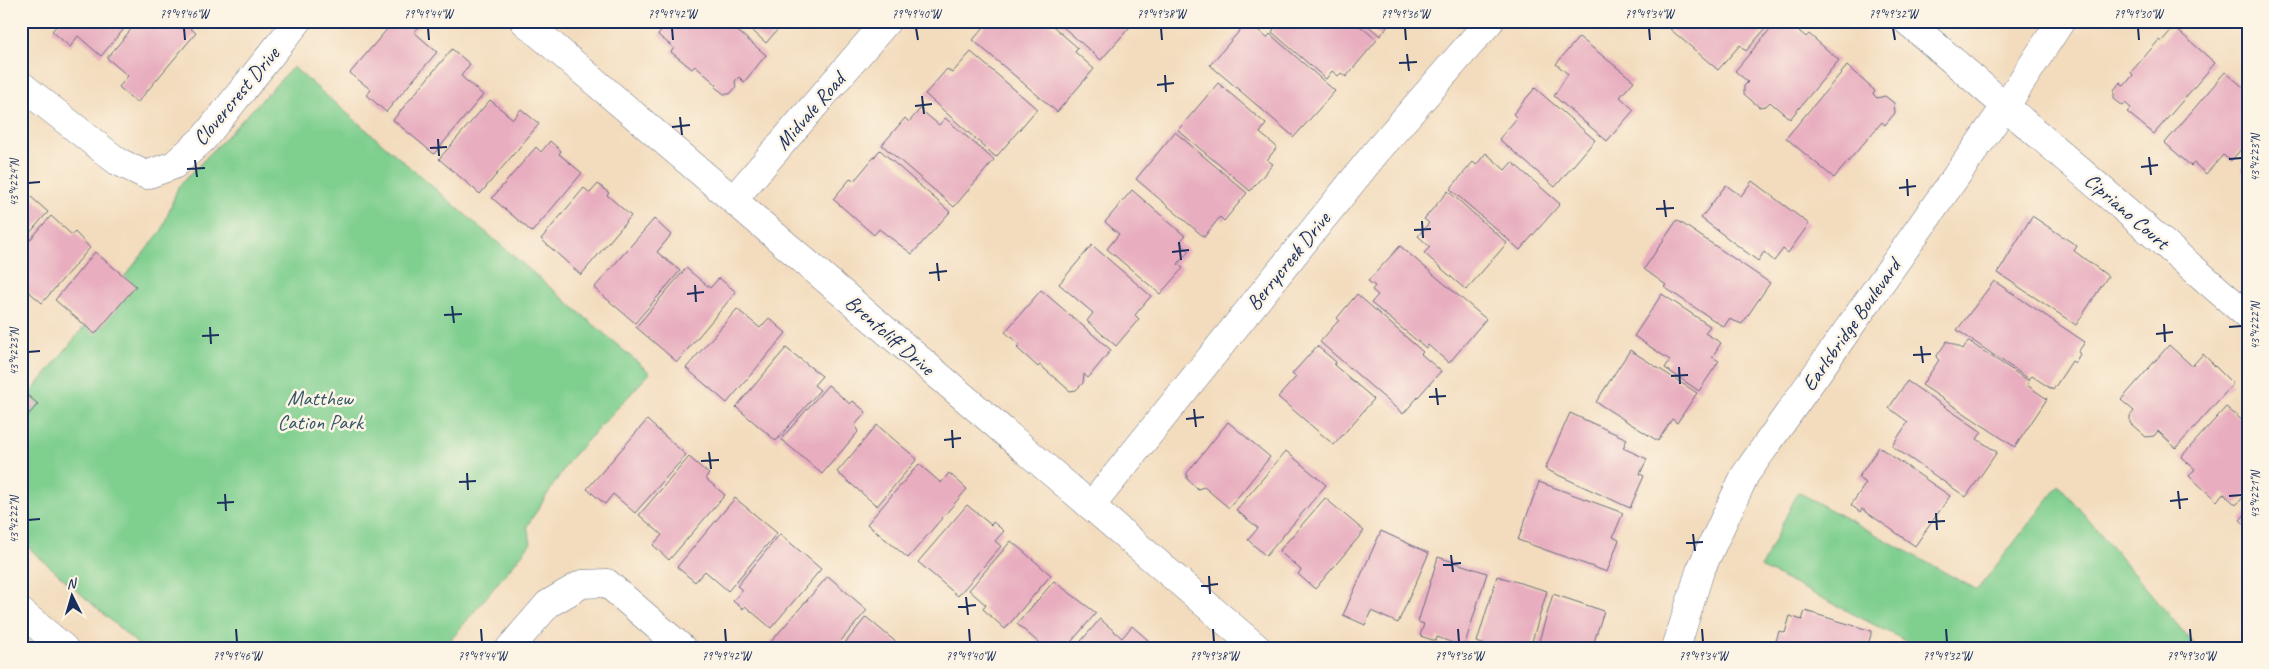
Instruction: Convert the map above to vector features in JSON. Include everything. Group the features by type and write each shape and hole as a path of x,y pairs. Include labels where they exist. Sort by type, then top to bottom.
{"street":[{"name":"Clovercrest Drive","path":"21,85 117,161 146,175 174,165 204,138 298,21"},
{"name":"Brentcliff Drive","path":"524,21 1257,648"},
{"name":"Midvale Road","path":"733,200 887,21"},
{"name":"Berrycreek Drive","path":"1091,506 1377,150 1490,21"},
{"name":"Cipriano Court","path":"1907,21 2248,316"},
{"name":"Earlsbridge Boulevard","path":"1676,648 1700,571 1745,475 2005,107 2061,21"},
{"path":"510,648 548,604 582,584 607,583 682,648"},
{"path":"22,615 64,648"}],"green space":[{"name":"Matthew Cation Park","path":"293,67 650,373 570,459 527,526 531,543 444,648 142,648 21,541 21,405 162,230 178,187"},
{"path":"2059,485 2197,648 1920,648 1761,567 1798,492 1977,590"}],"building":[{"path":"61,21 131,21 101,56 78,36 70,47 52,31"},
{"path":"138,21 182,21 196,33 137,103 119,87 128,76 107,58"},
{"path":"394,21 422,21 414,32 437,52 386,112 367,95 371,90 350,73"},
{"path":"670,21 726,21 766,55 744,82 739,77 735,81 736,87 730,94 724,94 715,87 717,85 695,66 692,69 671,52 674,48 658,35"},
{"path":"742,21 794,21 789,27 784,22 766,43"},
{"path":"989,21 1047,21 1078,48 1075,52 1094,69 1057,112 973,40"},
{"path":"1056,21 1135,21 1101,60"},
{"path":"1248,21 1267,38 1270,34 1335,91 1294,137 1210,65"},
{"path":"1265,21 1354,21 1377,40 1346,77 1341,73 1338,76 1332,71 1326,79 1272,32 1274,29"},
{"path":"1363,21 1392,21 1380,36"},
{"path":"1651,21 1665,21 1659,28"},
{"path":"1677,21 1772,21 1746,51 1740,45 1718,70 1670,29"},
{"path":"1777,21 1787,21 1806,37 1809,34 1839,60 1790,119 1770,102 1766,106 1759,107 1744,94 1744,86 1748,82 1735,71"},
{"path":"2174,27 2215,63 2154,134 2127,112 2131,108 2125,103 2123,106 2114,99 2114,90 2120,82 2124,86 2133,75 2131,72 2159,40 2161,42"},
{"path":"1579,37 1634,81 1620,97 1634,110 1607,141 1554,96 1568,74 1556,64"},
{"path":"452,49 470,64 461,76 483,95 434,154 393,120"},
{"path":"971,52 1037,109 996,157 925,94 947,69 952,73"},
{"path":"1847,66 1875,91 1873,94 1877,98 1885,96 1894,103 1895,113 1885,125 1882,122 1834,178 1786,138"},
{"path":"2225,72 2248,91 2248,141 2231,161 2223,155 2206,174 2194,163 2191,166 2165,143"},
{"path":"1218,83 1266,124 1260,133 1277,147 1267,160 1273,164 1250,191 1178,130"},
{"path":"1535,88 1595,140 1555,187 1499,139 1517,118 1513,114"},
{"path":"490,100 513,119 521,109 539,124 480,194 439,159"},
{"path":"920,109 939,125 945,118 994,160 954,207 882,145 905,118 909,122"},
{"path":"1175,132 1247,193 1224,221 1220,217 1204,237 1136,179"},
{"path":"550,141 561,151 559,154 582,173 532,232 492,198 536,147 541,152"},
{"path":"880,150 950,212 912,254 879,229 874,235 833,199 851,178 854,181"},
{"path":"1486,153 1505,170 1512,162 1560,204 1520,250 1450,189 1473,162 1476,165"},
{"path":"2248,162 2248,176 2241,170"},
{"path":"1752,181 1809,224 1788,253 1783,249 1774,261 1764,252 1758,261 1701,218 1726,185 1741,196"},
{"path":"598,184 609,193 607,195 631,216 581,275 541,239 584,188 590,193"},
{"path":"21,188 48,212 21,243"},
{"path":"1132,190 1185,236 1180,242 1189,251 1178,264 1183,268 1160,294 1107,249 1119,234 1105,222"},
{"path":"1448,191 1507,243 1466,290 1424,253 1430,247 1418,236 1429,223 1424,219"},
{"path":"51,216 72,235 75,232 90,248 42,303 21,285 21,250"},
{"path":"2032,216 2077,246 2074,251 2108,276 2076,325 1998,273"},
{"path":"654,219 671,235 657,252 680,271 635,323 594,288"},
{"path":"1677,220 1770,283 1742,324 1729,319 1724,327 1664,287 1666,285 1644,269"},
{"path":"1092,245 1151,296 1135,315 1139,319 1116,346 1087,321 1093,313 1059,284"},
{"path":"1400,246 1486,319 1449,363 1428,345 1426,348 1371,303 1378,295 1372,290 1375,286 1368,281"},
{"path":"95,252 136,286 95,334 55,300"},
{"path":"686,268 710,288 719,278 736,292 677,362 636,327"},
{"path":"1994,281 2085,342 2078,352 2080,354 2075,363 2072,361 2053,390 2032,376 2029,379 1957,330"},
{"path":"1041,290 1111,350 1088,378 1084,374 1083,383 1076,390 1070,391 1040,365 1038,367 1017,348 1020,345 1005,332"},
{"path":"1357,294 1423,352 1421,354 1441,371 1403,414 1320,342 1339,320 1337,318"},
{"path":"1662,294 1710,326 1705,333 1721,343 1712,357 1719,361 1699,391 1665,368 1670,360 1634,336"},
{"path":"737,309 760,328 769,318 786,333 727,403 686,368"},
{"path":"1947,341 1963,349 1968,341 2029,381 2027,385 2047,399 2015,447 1922,385 1939,360 1936,357"},
{"path":"2169,345 2192,366 2203,354 2233,384 2176,448 2158,431 2154,436 2146,437 2130,423 2130,416 2134,411 2121,400"},
{"path":"1317,346 1336,362 1334,365 1374,399 1334,445 1278,397 1296,377 1292,374"},
{"path":"786,348 822,376 814,385 820,390 776,441 736,407"},
{"path":"1630,350 1697,393 1677,423 1672,419 1658,441 1596,402"},
{"path":"1907,381 1982,432 1977,439 1997,452 1966,497 1892,446 1908,422 1889,408"},
{"path":"828,385 850,404 853,401 866,412 855,425 858,432 822,474 781,439"},
{"path":"21,390 38,404 21,423"},
{"path":"2226,407 2248,425 2248,492 2236,505 2223,493 2217,501 2189,476 2195,469 2181,457"},
{"path":"1570,413 1627,439 1623,448 1647,459 1640,474 1644,476 1630,508 1545,469"},
{"path":"647,420 686,455 635,513 613,494 605,504 587,489"},
{"path":"1228,422 1270,457 1229,508 1204,487 1198,489 1187,479 1187,473"},
{"path":"877,425 917,459 877,506 837,472"},
{"path":"1879,447 1950,496 1915,546 1862,509 1860,512 1851,505 1866,483 1858,478"},
{"path":"1286,451 1326,485 1266,556 1248,540 1258,528 1236,510"},
{"path":"689,457 709,474 705,478 725,495 669,560 653,545 662,535 639,515"},
{"path":"919,464 941,483 949,473 967,489 908,558 867,524"},
{"path":"1539,482 1623,513 1613,537 1619,540 1607,572 1518,540"},
{"path":"735,498 777,533 728,591 705,571 695,582 677,567"},
{"path":"1325,498 1364,531 1315,589 1298,574 1301,570 1279,551"},
{"path":"967,505 991,525 993,522 1004,531 995,541 1001,546 958,596 918,562"},
{"path":"2248,511 2248,527 2240,520"},
{"path":"1381,531 1429,553 1398,623 1371,611 1365,625 1343,615"},
{"path":"780,534 821,569 771,628 745,606 743,609 733,601 742,590 737,586"},
{"path":"1011,541 1051,575 1005,629 983,609 986,605 969,590"},
{"path":"1438,557 1487,573 1464,647 1437,637 1436,641 1420,636 1424,624 1418,622"},
{"path":"828,576 867,610 835,648 771,648 768,645"},
{"path":"1497,576 1547,591 1530,648 1484,648 1485,645 1477,642"},
{"path":"1054,581 1096,613 1066,648 1045,648 1017,624"},
{"path":"1553,594 1604,611 1592,648 1537,648"},
{"path":"1805,611 1872,631 1867,648 1774,648 1779,631 1785,633 1790,616 1802,620"},
{"path":"866,617 903,648 841,648"},
{"path":"1100,619 1122,638 1132,626 1148,640 1142,648 1075,648"}]}
